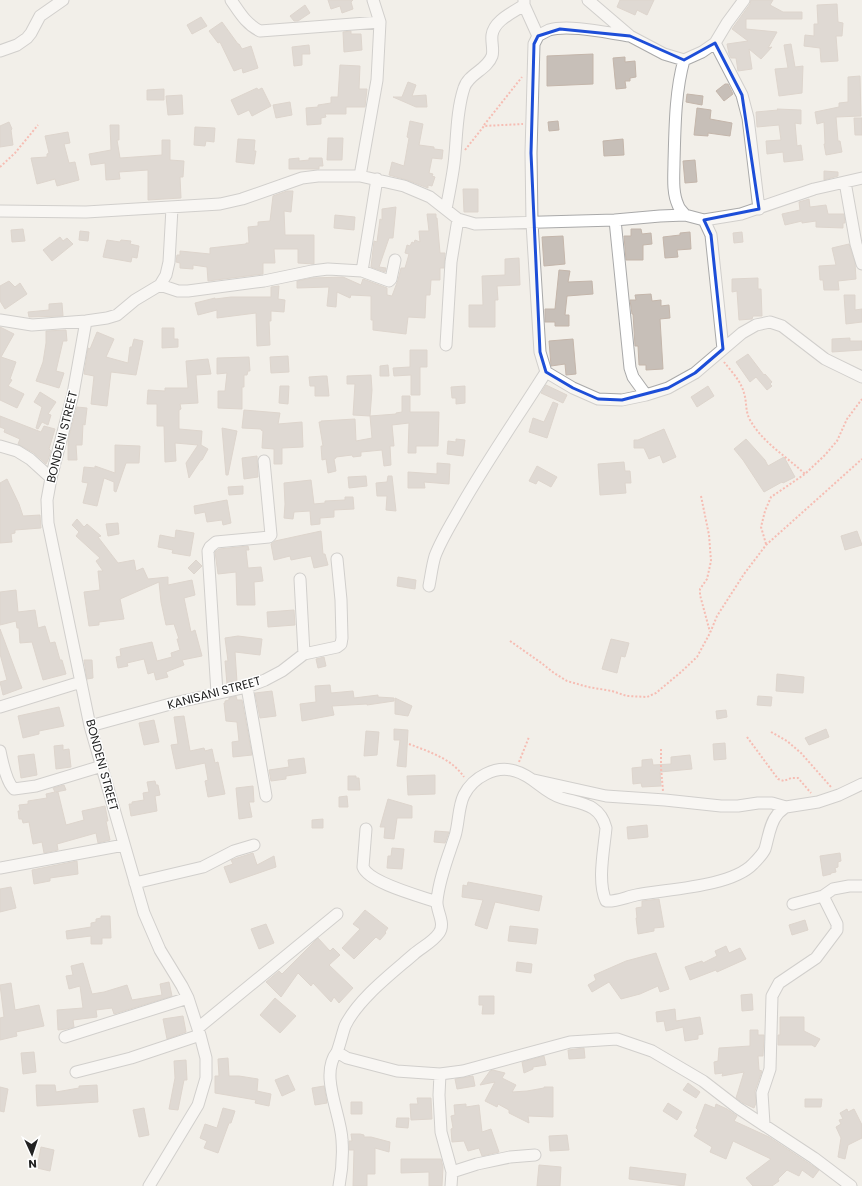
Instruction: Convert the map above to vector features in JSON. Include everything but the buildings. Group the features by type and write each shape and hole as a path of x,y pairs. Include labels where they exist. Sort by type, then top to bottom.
{"street":[{"path":"0,51 17,45 27,38 32,33 40,16 63,0"},
{"path":"231,0 242,17 251,27 260,31 380,22"},
{"path":"360,176 377,80 380,22 373,0"},
{"path":"588,0 630,36 664,54 684,60 702,52 715,43 727,23 744,0"},
{"path":"446,209 454,166 458,122 464,87 492,57 493,29 524,2 538,36"},
{"path":"630,36 592,30 560,29 549,30 538,36 534,44 532,223 540,352 546,372 573,388 598,399 622,400 646,395 668,388 695,373 742,333 756,325 770,322 782,326 825,359 862,377"},
{"path":"715,43 742,95 748,118 759,209"},
{"path":"684,60 680,73 677,102 674,180 675,196 678,206 685,215"},
{"path":"0,211 86,212 172,208 229,203 302,178 318,176 360,176 404,186 430,196 458,219 476,224 615,220 685,215 704,220 741,214 814,189 862,178"},
{"path":"362,271 377,179"},
{"path":"845,182 856,244 862,264"},
{"path":"0,320 32,325 86,321 117,315 135,300 160,285 166,275 169,262 172,208"},
{"path":"446,345 451,262 458,219"},
{"path":"615,220 630,368 633,377 646,395"},
{"path":"704,220 711,235 720,351"},
{"path":"160,285 178,291 188,291 264,281 328,269 362,271 389,281 391,279 395,260"},
{"name":"BONDENI STREET","path":"86,321 73,394 51,478 47,500 48,523 90,726 135,883 144,912 160,950 188,998 206,1058 206,1078 198,1105 149,1186"},
{"path":"429,586 436,554 448,529 481,471 546,372"},
{"path":"0,446 18,452 30,459 51,478"},
{"path":"218,693 208,551 216,542 269,537 271,535 264,461"},
{"name":"KANISANI STREET","path":"90,726 174,703 247,687 282,671 304,654 337,647 341,644 342,638 341,600 337,559"},
{"path":"300,579 304,654"},
{"path":"0,707 81,682"},
{"path":"247,687 266,796"},
{"path":"0,751 8,777 14,789 36,786 102,766"},
{"path":"339,1186 342,1139 331,1082 331,1065 333,1057 337,1052 346,1026 356,1009 397,969 416,952 434,939 440,932 442,926 437,902 443,873 456,832 464,795 470,787 489,772 500,770 515,771 534,780 606,796 721,806 772,803 786,807 818,802 839,795 862,784"},
{"path":"534,780 542,788 554,796 592,806 604,821 606,828 602,884 603,894 606,901 613,902 637,894 675,890 732,878 752,865 764,851 768,835 776,815 786,807"},
{"path":"366,830 363,867 366,872 378,881 437,902"},
{"path":"0,868 124,845"},
{"path":"135,883 204,867 234,851 254,845"},
{"path":"793,904 823,896 833,889 849,886 862,886"},
{"path":"764,1124 762,1093 770,1069 772,996 779,983 816,958 837,930 837,924 823,896"},
{"path":"76,1072 131,1058 199,1031 337,914"},
{"path":"66,1037 188,998"},
{"path":"337,1052 347,1058 392,1069 440,1074 463,1071 570,1042 617,1039 652,1050 703,1081 738,1108 814,1158 850,1186"},
{"path":"440,1074 439,1095 441,1132 452,1172 451,1186"},
{"path":"452,1172 477,1164 510,1157 535,1155"}],"path":[{"path":"454,166 534,61"},
{"path":"484,126 532,124"},
{"path":"0,168 15,153 38,125"},
{"path":"720,351 741,385 745,396 747,413 755,427 767,442 805,474"},
{"path":"766,545 761,527 768,501 775,493 805,474 837,441 847,419 862,398"},
{"path":"510,641 567,681 588,687 612,691 627,696 646,697 656,693 697,657 717,616 744,574 766,545 862,459"},
{"path":"700,496 709,535 711,561 706,579 700,589 700,595 710,633"},
{"path":"771,732 787,741 839,795"},
{"path":"747,736 778,779 784,781 791,778 798,778 818,802"},
{"path":"515,771 529,738"},
{"path":"409,744 432,753 452,764 463,776 470,787"},
{"path":"661,748 662,783 665,800"}],"highlighted area":[{"path":"560,29 630,36 684,60 715,43 742,95 759,209 704,220 711,235 723,349 695,373 668,388 622,400 598,399 573,388 546,372 540,352 531,153 534,44 538,36"}]}
